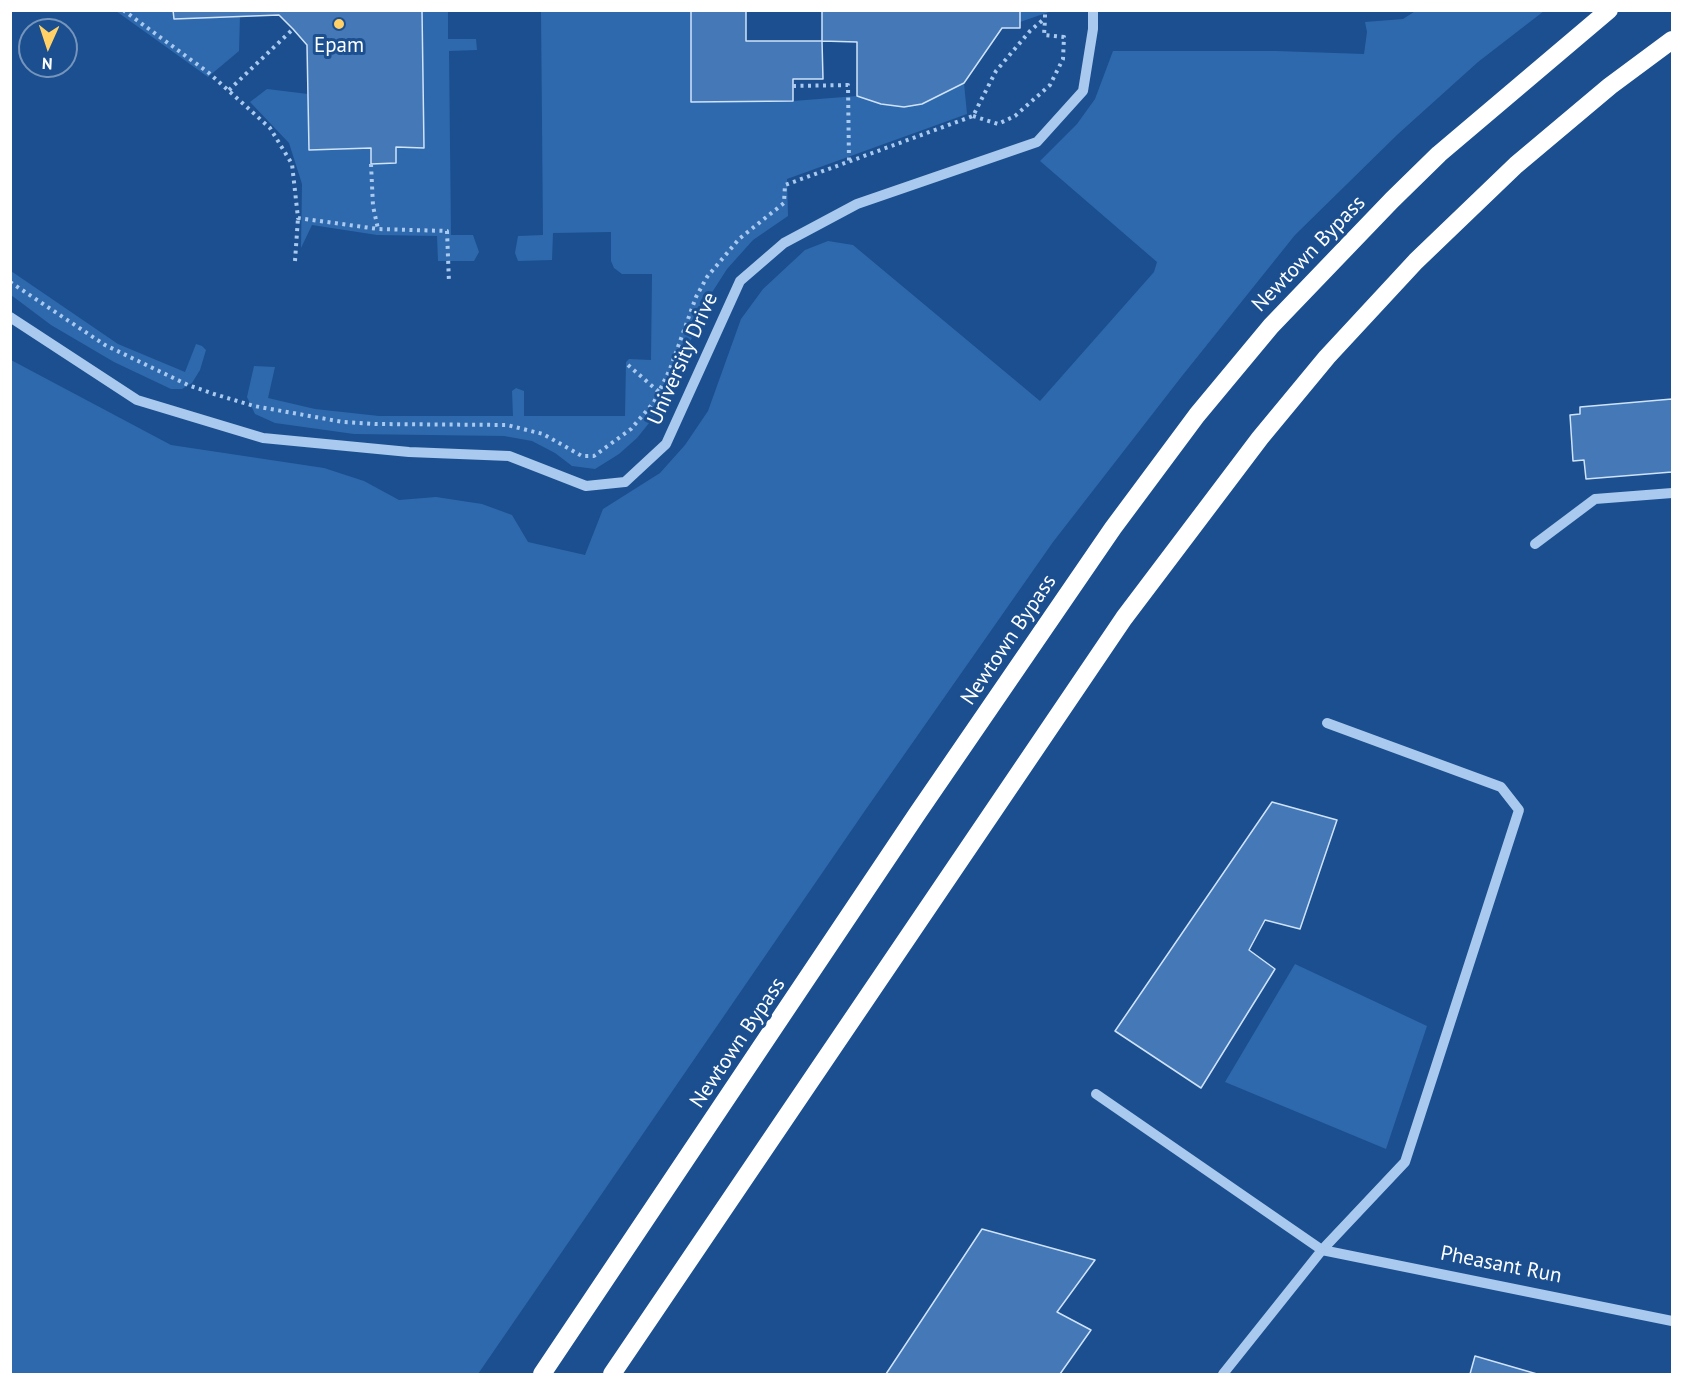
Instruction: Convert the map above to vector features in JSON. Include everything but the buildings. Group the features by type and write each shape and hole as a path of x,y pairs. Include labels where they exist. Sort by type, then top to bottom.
{"highway":[{"name":"Newtown Bypass","path":"542,1374 1018,666 1113,528 1197,415 1271,326 1415,177 1609,10"},
{"path":"612,1374 1124,618 1260,438 1327,357 1416,261 1516,165 1610,86 1672,40"}],"street":[{"name":"University Drive","path":"10,317 137,400 253,435 409,452 509,456 586,486 624,482 666,444 740,281 784,243 856,204 1037,142 1083,91 1093,29 1093,10"},
{"path":"1535,544 1595,499 1672,493"},
{"path":"1223,1374 1322,1250 1405,1162 1519,810 1501,787 1327,723"},
{"path":"1096,1094 1322,1250"},
{"name":"Pheasant Run","path":"1322,1250 1672,1321"}],"path":[{"path":"123,10 229,90 253,111 284,147 292,164 298,218 295,261"},
{"path":"10,282 85,334 188,385 254,406 316,419 375,424 507,424 543,434 582,456 594,456 631,429 659,392 696,297 713,270 752,228 784,203 785,185 973,116 998,124 1015,116 1050,84 1063,59 1064,37 1044,35 1045,10"},
{"path":"973,116 996,71 1030,31 1045,18"},
{"path":"229,90 292,29"},
{"path":"793,86 848,85 849,162"},
{"path":"371,164 373,206 378,229"},
{"path":"298,218 378,229 447,231 449,283"},
{"path":"628,365 659,392"}],"shaded area":[{"path":"1417,10 1544,11 1478,62 1398,134 1295,235 1182,376 1053,542 864,812 478,1374 11,1374 11,360 171,445 324,468 364,481 399,500 436,497 482,504 512,515 528,542 585,555 603,509 660,473 685,445 708,411 741,319 763,289 805,250 828,241 853,245 1040,401 1154,272 1157,262 1040,161 1077,124 1095,99 1113,51 1276,51 1364,54 1367,32 1365,22 1403,19"},
{"path":"116,11 173,11 174,19 240,16 239,51 208,77"},
{"path":"422,11 448,11 448,39 476,39 477,50 449,51 451,235 473,235 479,252 474,261 438,261 437,236 377,235 312,225 301,248 302,184 289,143 250,102 267,89 308,94 371,148 371,164 396,163 396,147 424,148"},
{"path":"541,11 691,11 692,102 793,101 857,96 881,104 904,107 922,104 964,83 967,114 787,179 788,216 753,240 727,269 704,305 670,397 637,438 619,454 595,469 572,466 555,453 532,441 504,436 354,434 275,423 255,414 247,397 254,366 275,367 268,398 315,409 379,416 513,416 512,391 516,388 524,391 524,416 625,416 626,362 629,359 651,360 652,274 622,274 614,268 611,261 611,232 553,233 552,260 518,261 515,253 518,236 543,235"},
{"path":"1020,11 1049,11 1049,12 1020,22"},
{"path":"11,271 118,344 185,372 196,344 202,346 206,350 200,370 192,383 182,389 171,389 114,362 51,325 11,295"},
{"path":"1295,964 1427,1026 1386,1149 1225,1082"}],"place":[{"name":"Epam","path":"339,24"}]}
